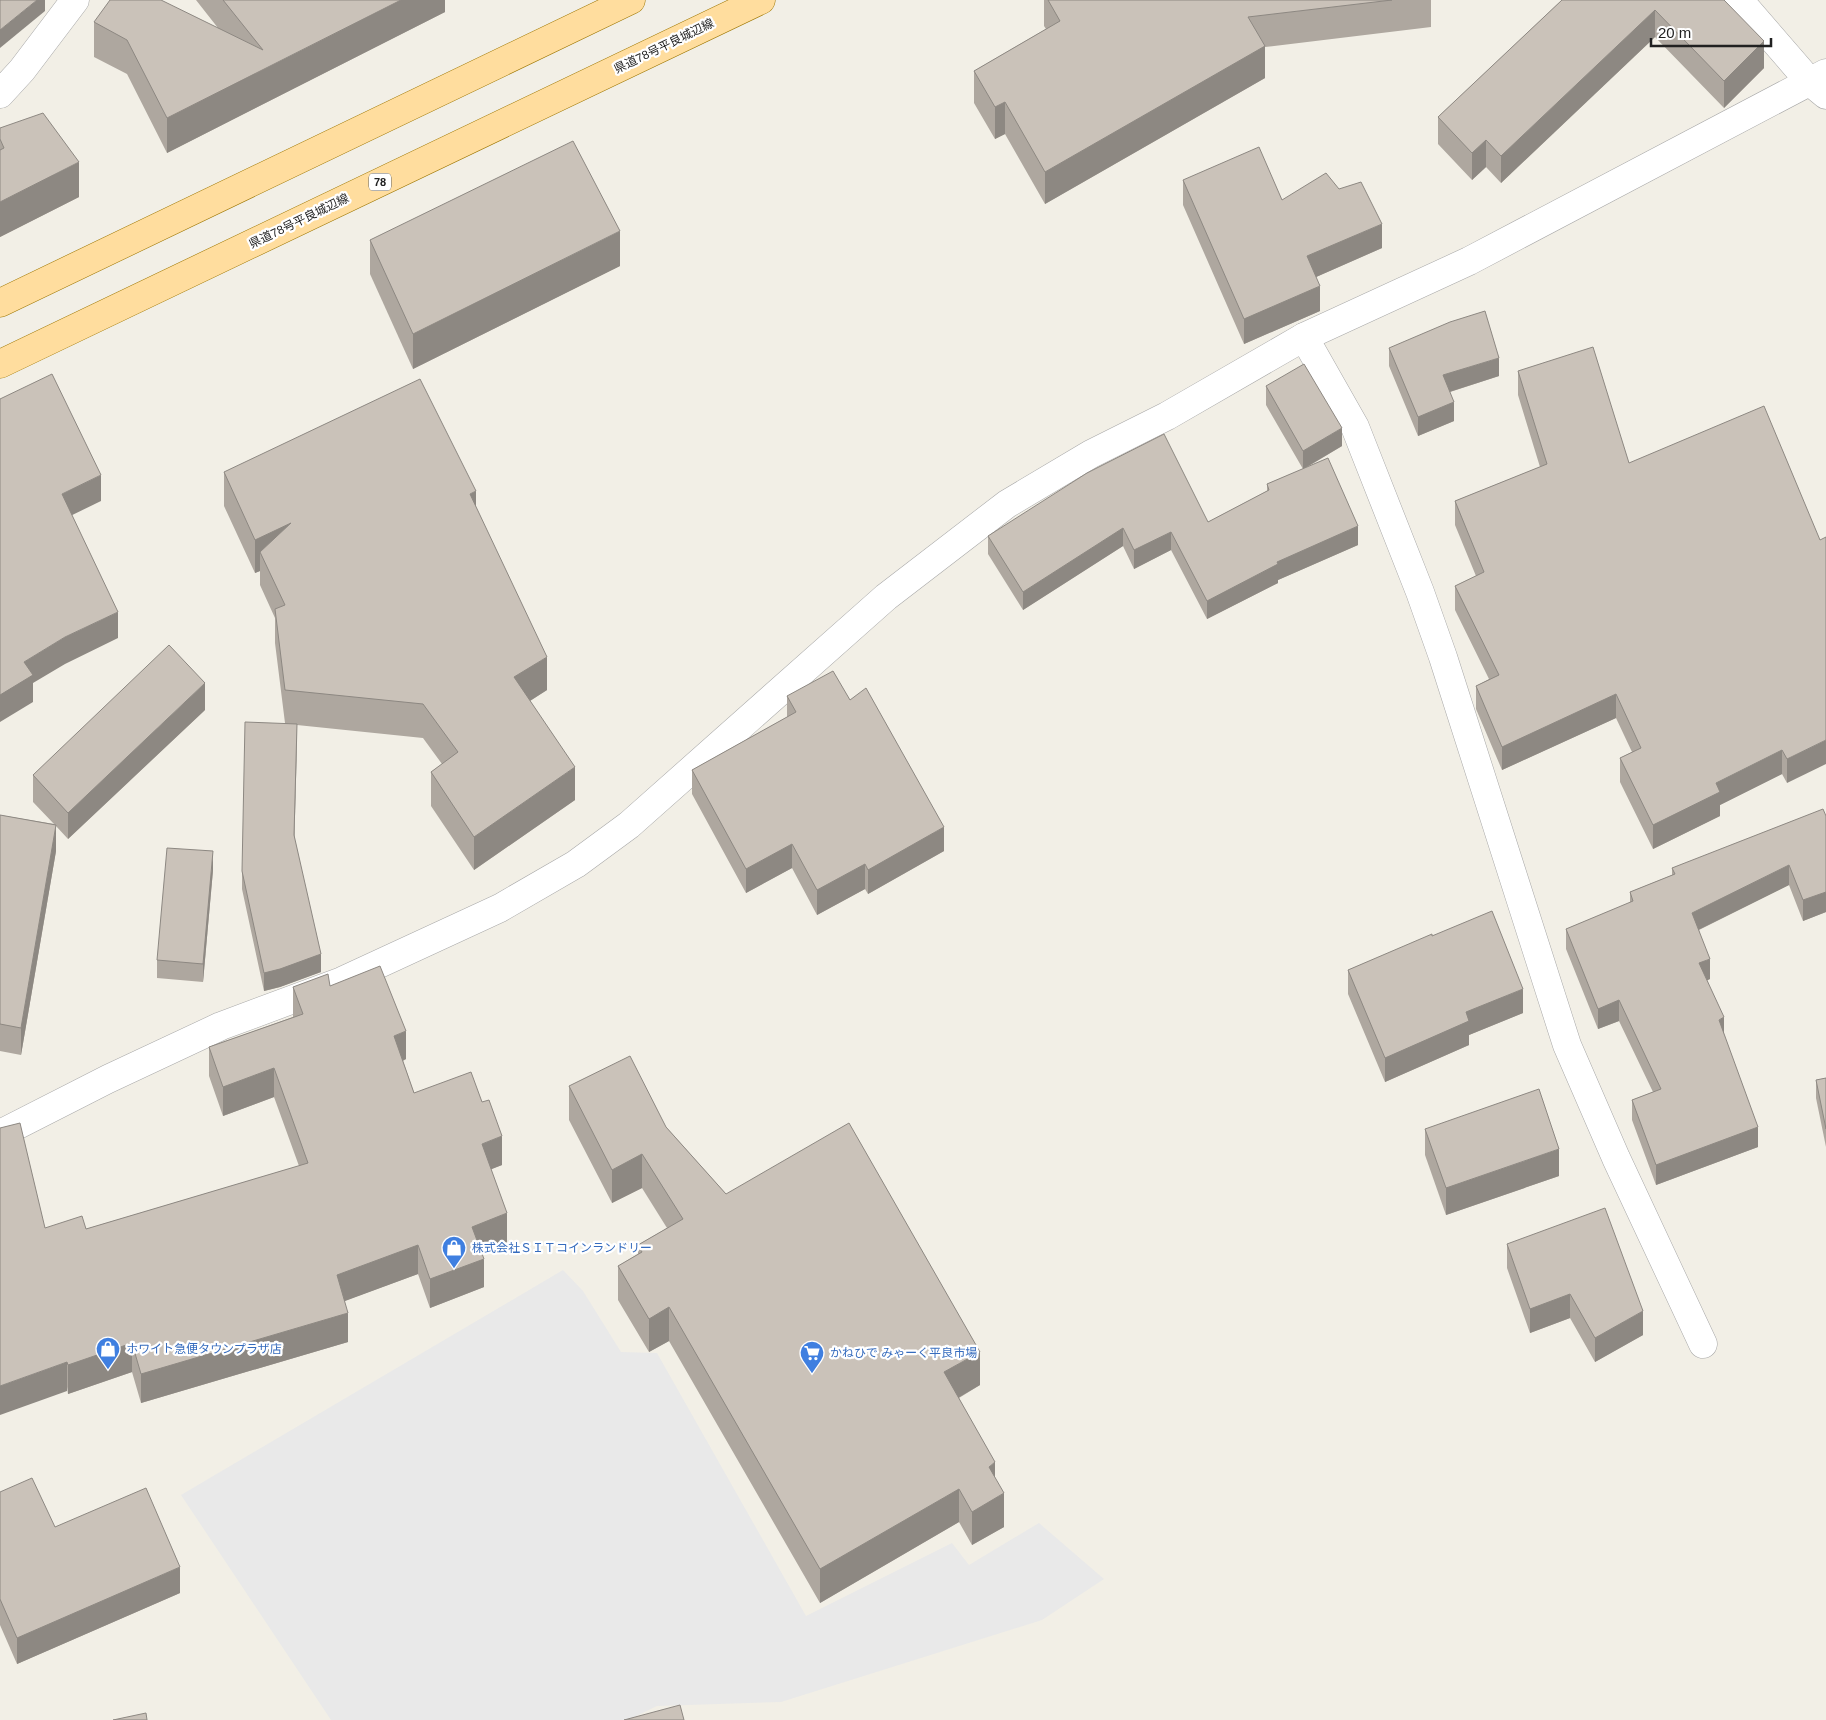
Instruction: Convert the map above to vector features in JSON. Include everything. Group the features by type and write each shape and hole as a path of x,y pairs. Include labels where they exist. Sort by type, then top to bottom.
{"main road":[{"path":"0,304 631,0"},
{"name":"県道78号平良城辺線","path":"0,364 761,0"}],"street":[{"path":"0,94 22,70 75,0"},
{"path":"0,1134 108,1079 221,1026 342,981 491,912 576,864 629,824 886,597 1007,504 1091,454 1167,416 1304,337 1469,261 1820,83 1739,0"},
{"path":"1304,337 1355,427 1420,592 1443,657 1567,1045 1616,1158 1703,1344"}],"shaded area":[{"path":"563,1270 583,1291 621,1352 657,1353 806,1616 952,1543 969,1565 1039,1523 1104,1579 1042,1620 781,1702 657,1706 628,1720 331,1720 181,1495"}],"building":[{"path":"0,0 37,0 0,30"},
{"path":"110,0 161,0 263,50 223,0 401,0 167,118 127,40 94,22"},
{"path":"1048,0 1392,0 1248,17 1265,46 1045,172 1005,102 995,107 974,71 1060,21"},
{"path":"1562,0 1724,0 1764,41 1724,81 1655,10 1501,156 1486,140 1472,153 1438,117"},
{"path":"43,113 79,162 0,202 0,150 4,148 0,139 0,128"},
{"path":"573,141 620,231 413,334 370,240"},
{"path":"1259,147 1282,200 1326,173 1339,189 1361,182 1382,224 1307,256 1320,286 1244,319 1183,180"},
{"path":"1485,311 1499,358 1443,375 1454,402 1418,417 1389,348 1450,322"},
{"path":"1593,347 1629,463 1764,406 1820,540 1826,537 1826,740 1787,759 1782,750 1716,783 1720,792 1653,825 1620,758 1641,748 1616,694 1502,747 1476,686 1499,675 1455,586 1484,572 1455,501 1547,464 1518,371"},
{"path":"1304,364 1342,428 1303,451 1266,386"},
{"path":"52,374 101,475 62,494 118,612 65,637 24,662 33,675 0,695 0,399"},
{"path":"420,379 476,491 470,494 547,657 514,677 575,767 474,837 431,772 458,752 423,704 285,690 275,609 285,605 260,552 291,523 255,540 224,472"},
{"path":"1164,434 1208,522 1269,490 1267,484 1328,458 1358,526 1277,562 1278,564 1207,601 1171,532 1134,550 1123,528 1023,592 988,536 1087,473"},
{"path":"169,645 205,683 68,813 33,775"},
{"path":"833,671 850,700 866,688 944,827 868,870 865,864 817,890 792,844 746,869 692,770 796,712 787,696"},
{"path":"245,722 297,724 294,835 321,954 264,973 242,871"},
{"path":"1823,809 1826,816 1826,892 1803,900 1789,865 1692,913 1710,959 1699,963 1724,1017 1719,1020 1758,1127 1656,1165 1632,1100 1661,1089 1619,1000 1598,1009 1566,929 1633,901 1630,892 1675,874 1672,868"},
{"path":"0,815 56,825 21,1028 0,1024"},
{"path":"167,848 213,851 203,964 157,960"},
{"path":"1492,911 1523,989 1466,1012 1469,1021 1385,1058 1348,970"},
{"path":"380,966 406,1031 394,1036 414,1093 471,1072 482,1102 489,1100 502,1136 482,1144 507,1213 472,1227 484,1259 430,1279 418,1245 337,1275 348,1313 141,1374 132,1343 68,1365 67,1362 0,1386 0,1128 20,1123 45,1228 82,1216 86,1229 308,1163 274,1068 223,1087 209,1047 303,1014 293,987 328,974 330,986"},
{"path":"630,1056 666,1127 726,1194 849,1123 980,1352 944,1372 995,1462 989,1467 1004,1493 972,1512 959,1489 820,1569 669,1307 649,1319 618,1266 642,1252 638,1245 683,1219 642,1154 612,1170 569,1086"},
{"path":"1826,1078 1826,1129 1816,1080"},
{"path":"1539,1089 1559,1149 1446,1188 1425,1129"},
{"path":"1605,1208 1643,1311 1595,1338 1570,1294 1530,1309 1507,1244"},
{"path":"32,1478 55,1527 146,1488 180,1567 17,1638 0,1599 0,1492"},
{"path":"680,1705 684,1720 624,1720"},
{"path":"146,1713 147,1720 113,1720"}],"place":[{"name":"株式会社ＳＩＴコインランドリー","path":"454,1269"},
{"name":"ホワイト急便タウンプラザ店","path":"108,1370"},
{"name":"かねひで みゃーく平良市場","path":"812,1374"}]}
